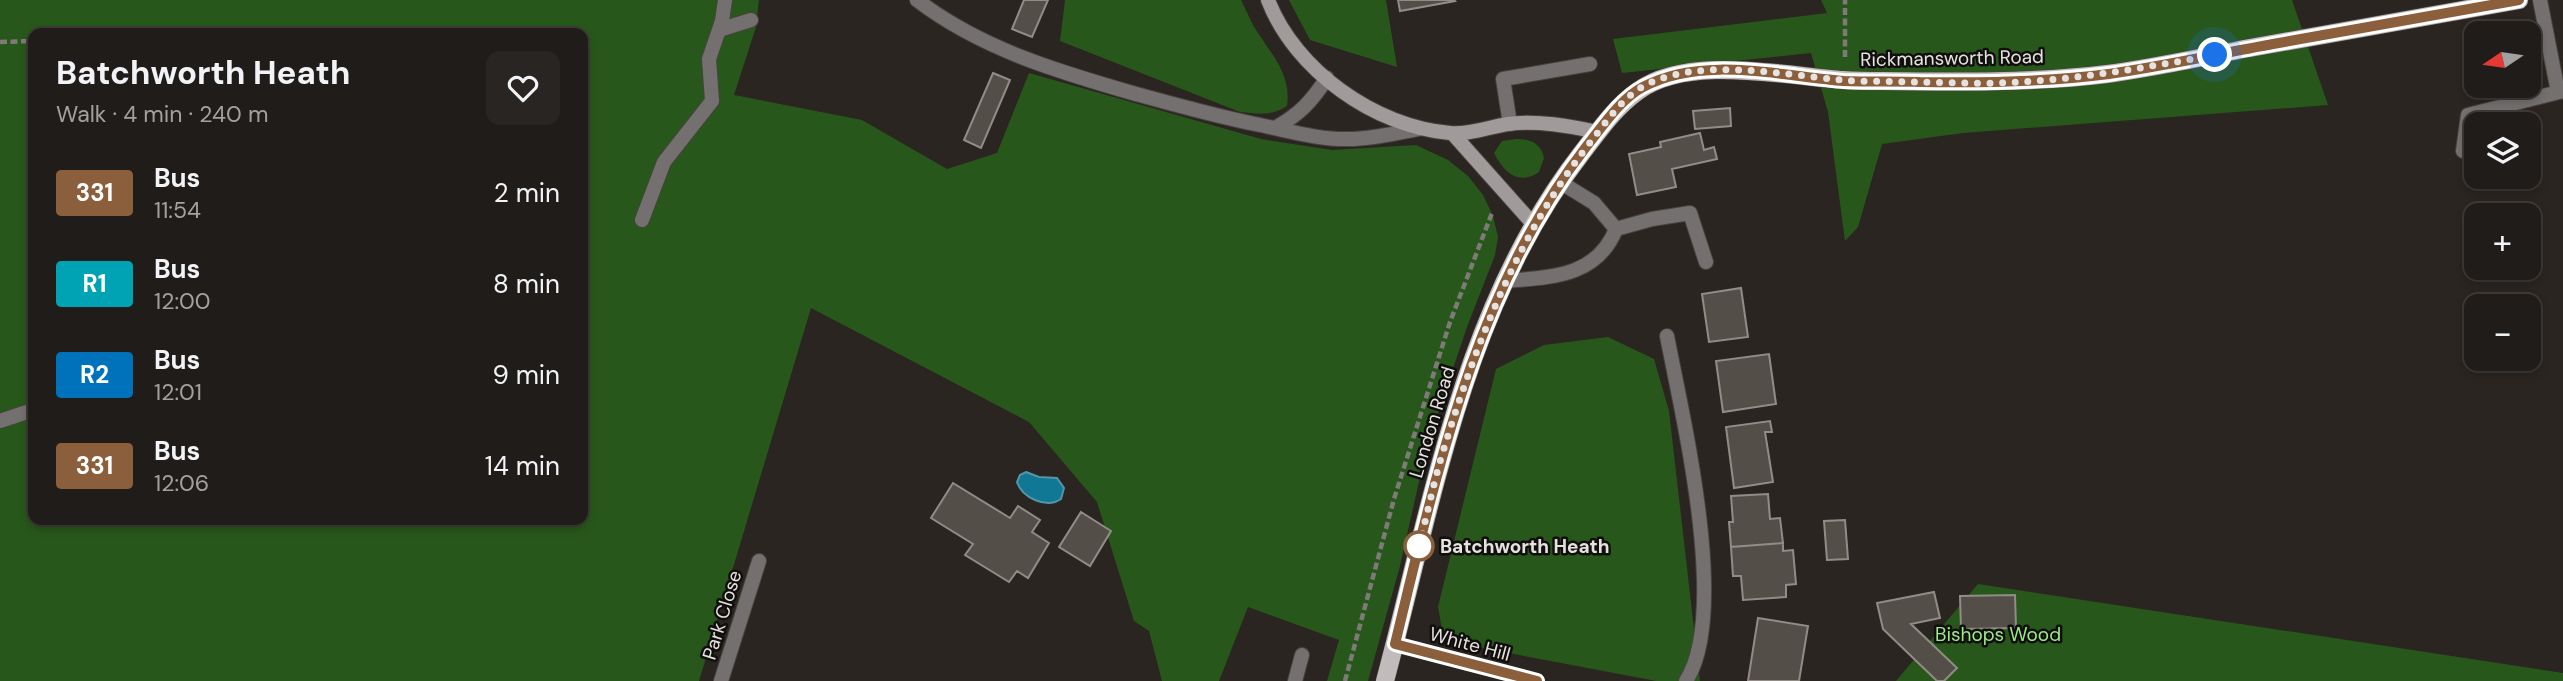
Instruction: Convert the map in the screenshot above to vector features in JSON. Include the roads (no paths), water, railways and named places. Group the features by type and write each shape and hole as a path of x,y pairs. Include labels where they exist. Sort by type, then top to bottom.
{"main road":[{"name":"Rickmansworth Road","path":"1534,225 1560,181 1624,102 1641,88 1682,74 1733,70 1780,72 1844,80 1997,83 2108,74 2455,6 2519,0"},
{"name":"London Road","path":"1385,681 1441,457 1478,346 1534,225"}],"street":[{"path":"642,219 664,162 712,101 709,59 725,0"},
{"path":"917,0 937,16 976,39 1019,57 1217,116 1304,134 1350,139 1418,129 1453,134 1510,124 1564,126 1598,132"},
{"path":"1268,0 1286,34 1327,78 1354,99 1418,129"},
{"path":"2463,151 2468,116 2560,92 2540,0"},
{"path":"719,30 751,20"},
{"path":"1510,124 1503,79 1590,64"},
{"path":"1275,128 1309,104 1327,78"},
{"path":"1453,134 1534,225"},
{"path":"1560,181 1594,203 1616,229"},
{"path":"1616,229 1652,219 1690,213 1706,262"},
{"path":"1506,281 1554,277 1588,265 1609,247 1616,229"},
{"path":"1667,335 1693,470 1702,536 1703,599 1700,642 1686,681"},
{"path":"0,421 28,412"},
{"name":"Park Close","path":"721,681 759,561"},
{"name":"White Hill","path":"1395,644 1537,681"},
{"path":"1296,681 1302,655"}],"water":[{"path":"1026,472 1039,477 1057,478 1064,488 1061,499 1049,503 1029,497 1017,482 1020,475"}],"place":[{"name":"Batchworth Heath","path":"1419,546"}],"park label":[{"name":"Bishops Wood","path":"1998,634"}]}
